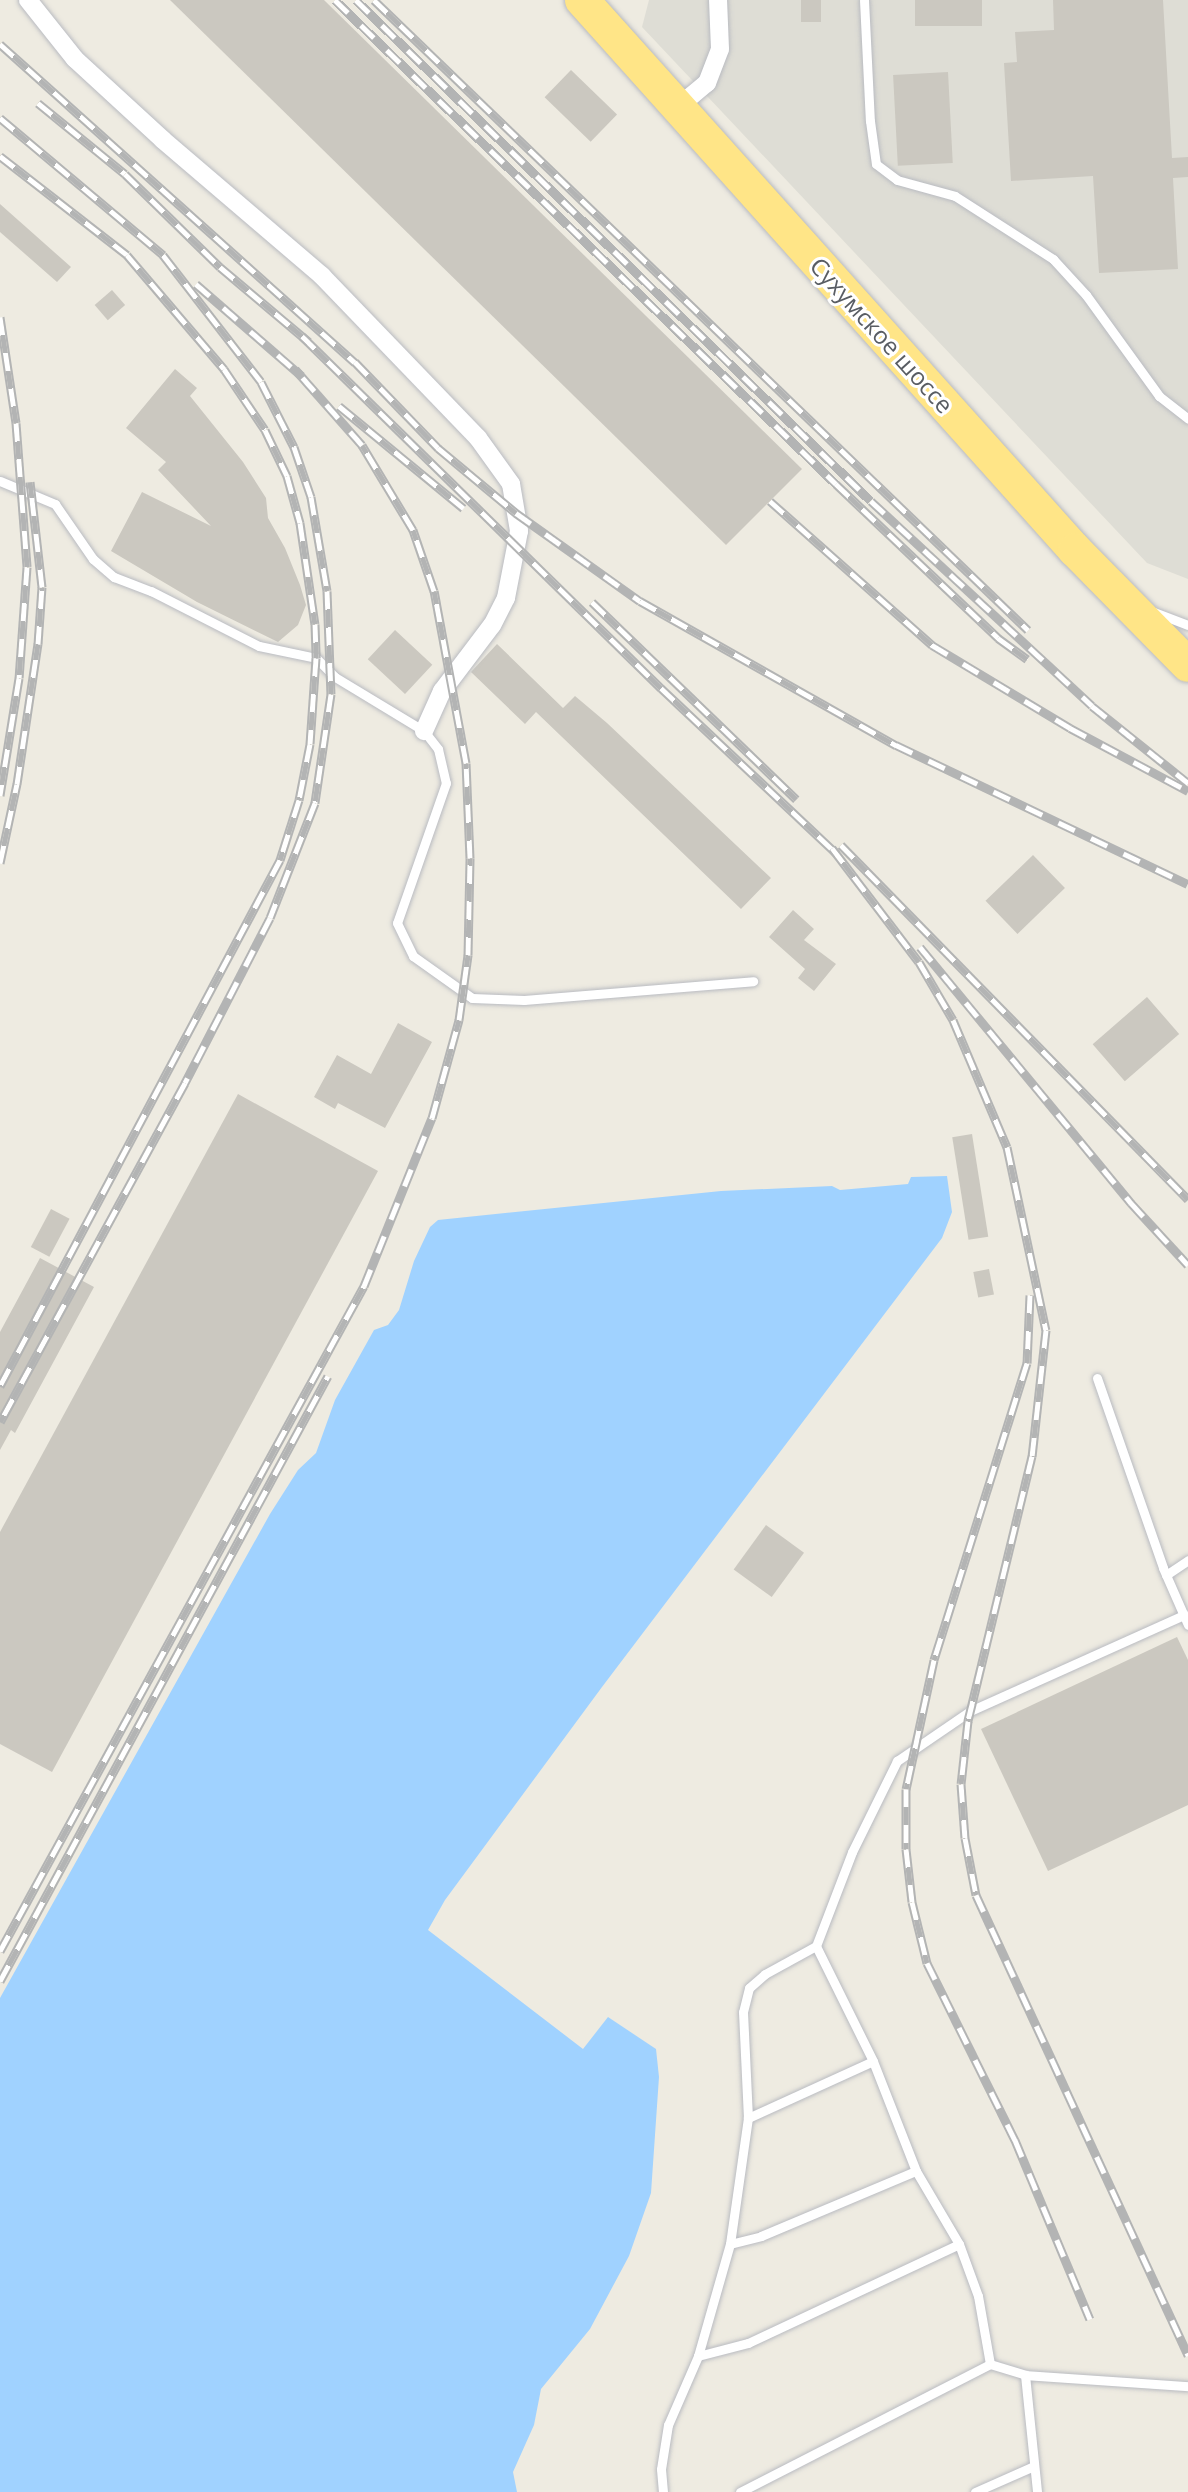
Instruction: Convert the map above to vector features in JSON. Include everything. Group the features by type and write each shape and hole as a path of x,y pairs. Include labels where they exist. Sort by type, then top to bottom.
{"highway":[{"name":"Сухумское шоссе","path":"582,0 1075,550 1188,665"}],"street":[{"path":"28,0 75,59 163,140 322,276 478,438 511,484 519,531 506,598 492,625 442,691 424,731"},
{"path":"678,107 707,83 720,49 718,0"}],"lane":[{"path":"864,0 876,164 897,180 955,196 1053,259 1086,295 1159,396 1188,419"},
{"path":"0,481 55,504 93,559 114,577 151,591 259,646 316,658 335,677 424,731 438,749 446,783 397,923 413,956 472,998 524,1000 753,981"},
{"path":"1124,601 1188,625"},
{"path":"663,2492 661,2469 668,2425 698,2356 730,2244 748,2118 743,2012 749,1988 765,1974 816,1946 852,1852 897,1761 970,1711 1186,1620 1166,1575 1097,1378"},
{"path":"1166,1575 1188,1560"},
{"path":"816,1946 873,2061 916,2171 959,2244 978,2296 990,2364"},
{"path":"748,2118 873,2061"},
{"path":"730,2244 761,2236 916,2171"},
{"path":"698,2356 748,2343 959,2244"},
{"path":"740,2492 990,2364 1025,2375 1188,2386"},
{"path":"1025,2375 1037,2492"},
{"path":"975,2492 1034,2466"}],"shaded area":[{"path":"649,0 1188,0 1188,579 1147,563 642,27"}],"water":[{"path":"947,1176 952,1212 942,1238 602,1687 445,1900 428,1930 583,2049 608,2017 656,2049 659,2077 651,2193 629,2256 590,2329 541,2389 534,2425 513,2472 517,2492 0,2492 0,1998 270,1514 298,1470 316,1453 335,1400 374,1330 388,1325 399,1310 414,1261 430,1227 438,1220 721,1191 832,1186 840,1190 908,1184 911,1177"}],"building":[{"path":"170,0 324,0 802,469 726,545"},
{"path":"801,0 821,0 821,22 801,22"},
{"path":"915,0 982,0 982,26 915,26"},
{"path":"1053,0 1163,0 1172,158 1188,157 1188,177 1173,178 1178,269 1099,273 1093,176 1011,181 1004,63 1017,62 1015,32 1054,30"},
{"path":"571,70 617,114 591,142 545,97"},
{"path":"948,72 953,163 898,166 893,75"},
{"path":"0,204 71,267 57,282 0,232"},
{"path":"112,290 125,305 108,320 95,305"},
{"path":"175,369 197,388 190,396 243,462 266,498 268,518 285,548 300,585 306,605 298,625 278,642 197,602 111,551 142,492 211,526 158,470 166,462 126,428"},
{"path":"395,630 432,665 405,694 368,659"},
{"path":"497,644 563,708 575,696 607,723 771,878 741,909 536,712 525,724 471,672"},
{"path":"1033,855 1065,888 1017,934 986,901"},
{"path":"793,910 814,929 804,940 836,964 814,991 798,978 805,969 769,937"},
{"path":"1147,997 1179,1034 1125,1081 1093,1044"},
{"path":"398,1023 432,1042 385,1128 338,1103 335,1109 314,1097 337,1055 371,1074"},
{"path":"238,1094 378,1171 52,1772 0,1744 0,1532"},
{"path":"972,1134 988,1237 969,1240 952,1137"},
{"path":"51,1209 70,1219 49,1257 31,1247"},
{"path":"40,1258 94,1287 15,1433 11,1430 0,1450 0,1332"},
{"path":"989,1269 994,1295 978,1298 973,1272"},
{"path":"766,1525 804,1553 772,1597 734,1569"},
{"path":"1177,1637 1188,1660 1188,1805 1048,1871 981,1729"}],"railway":[{"path":"335,0 836,484 998,638 1027,659"},
{"path":"356,0 871,501 1092,706 1188,783"},
{"path":"374,0 1028,630"},
{"path":"0,44 355,362 438,448 516,513 640,601 896,745 1188,884"},
{"path":"38,103 125,174 220,267 309,342"},
{"path":"0,118 163,255 261,382 294,447 311,497 327,591 331,694 315,803 270,918 185,1083 0,1422"},
{"path":"0,156 127,255 224,369 265,430 287,476 300,523 315,624 316,658 310,744 299,800 280,860 0,1386"},
{"path":"196,284 302,376"},
{"path":"0,317 16,423 27,567 19,678 0,795"},
{"path":"302,336 661,688 837,854"},
{"path":"0,1951 364,1286 432,1118 459,1020 468,955 470,858 466,763 434,591 413,530 362,445 295,369"},
{"path":"339,406 463,508"},
{"path":"0,863 17,784 38,644 42,587 30,482"},
{"path":"770,501 932,645 1070,728 1188,791"},
{"path":"592,602 796,799"},
{"path":"841,845 1188,1199"},
{"path":"832,848 919,962 953,1020 1007,1147 1046,1330 1032,1456 968,1721 961,1784 965,1838 976,1895 1188,2355"},
{"path":"920,947 1131,1203 1188,1265"},
{"path":"1030,1295 1027,1363 934,1660 906,1789 906,1849 912,1902 927,1963 1015,2140 1090,2319"},
{"path":"0,1981 328,1376"}]}
